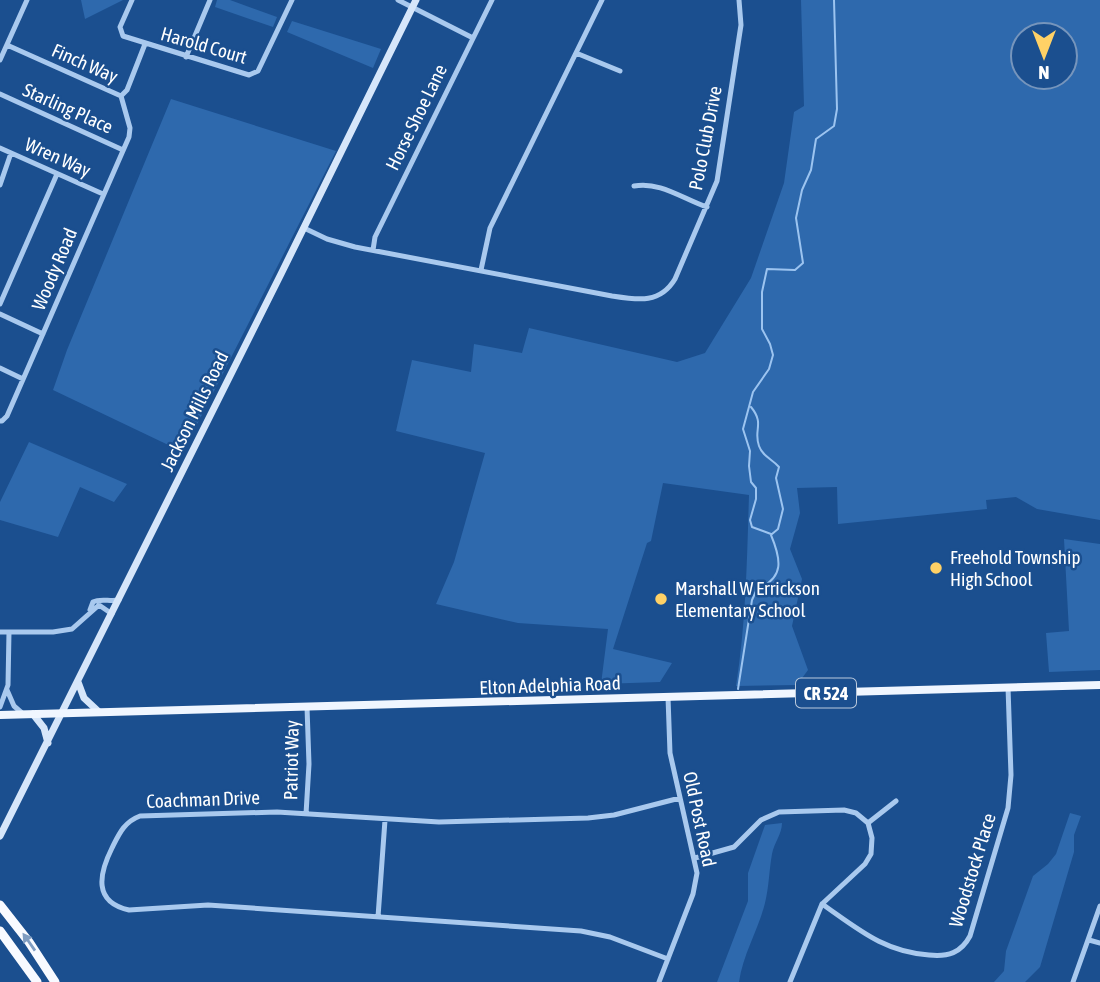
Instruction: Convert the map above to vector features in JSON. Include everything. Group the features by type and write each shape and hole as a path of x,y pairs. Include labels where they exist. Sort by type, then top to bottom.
{"highway":[{"path":"0,905 32,945 55,982"},
{"path":"0,932 37,982"}],"main road":[{"name":"Jackson Mills Road","path":"0,836 414,4"},
{"path":"78,681 84,698 99,712"},
{"name":"Elton Adelphia Road","path":"0,715 1100,685"},
{"path":"33,714 44,728 48,743"}],"street":[{"path":"0,60 27,0"},
{"path":"121,96 127,90 145,44 123,36 120,30 132,0"},
{"path":"186,57 210,0"},
{"name":"Harold Court","path":"145,44 253,75 258,71 292,0"},
{"path":"398,0 414,4 473,38"},
{"name":"Horse Shoe Lane","path":"373,250 375,237 492,0"},
{"path":"481,270 490,228 602,0"},
{"name":"Polo Club Drive","path":"304,228 336,242 612,296 649,300 661,295 673,284 716,181 738,41 741,15 739,0"},
{"name":"Finch Way","path":"7,45 121,96 129,127"},
{"path":"576,53 620,71"},
{"name":"Starling Place","path":"0,94 123,150"},
{"name":"Woody Road","path":"1,421 23,379 129,137 129,127"},
{"name":"Wren Way","path":"0,148 103,194"},
{"path":"0,185 11,153"},
{"path":"0,304 57,174"},
{"path":"634,186 658,186 707,207"},
{"path":"0,314 43,334"},
{"path":"0,368 23,379"},
{"path":"89,612 93,601 119,600"},
{"path":"0,632 65,632 78,627 99,604 112,614"},
{"path":"0,707 7,690 9,632"},
{"name":"Woodstock Place","path":"822,904 874,940 899,951 940,956 952,954 964,945 970,936 1008,808 1008,687"},
{"path":"7,690 14,706 23,714"},
{"name":"Old Post Road","path":"659,982 695,888 697,873 670,753 668,698"},
{"name":"Patriot Way","path":"306,814 309,764 307,707"},
{"name":"Coachman Drive","path":"668,958 610,937 580,932 208,905 130,910 113,903 103,889 102,870 119,833 128,821 140,816 258,812 439,822 588,818 614,815 680,798"},
{"path":"868,824 896,801"},
{"path":"695,858 731,849 744,840 761,820 779,812 844,810 856,813 868,824 873,842 867,860 822,904 790,982"},
{"path":"378,917 385,820"},
{"path":"1073,982 1100,906"},
{"path":"1089,940 1100,943"}],"shaded area":[{"path":"81,0 123,0 85,19"},
{"path":"217,0 230,0 277,17 273,27 215,7"},
{"path":"801,0 1100,0 1100,520 1037,509 1016,497 986,500 987,509 838,524 837,487 797,488 800,513 790,549 802,579 792,626 808,670 797,685 736,686 744,615 749,495 663,483 651,541 647,543 613,649 672,663 660,682 601,684 608,629 518,623 436,604 454,562 485,453 396,431 412,360 471,372 474,344 522,353 529,328 677,362 705,353 751,278 784,183 794,112 804,106"},
{"path":"292,21 381,49 373,68 287,32"},
{"path":"171,99 336,151 183,452 53,390"},
{"path":"29,442 127,484 114,502 80,487 58,537 0,520 0,502"},
{"path":"1064,539 1100,544 1100,670 1049,672 1046,633 1069,631"},
{"path":"1070,813 1081,816 1074,835 1074,852 1040,967 1025,982 994,982 1004,971 1006,951 1033,876 1056,854"},
{"path":"782,823 772,854 765,903 739,982 717,982 748,901 748,873 765,825"}],"waterway":[{"path":"771,534 752,527 750,520 756,488 751,482 750,451 743,429 753,392 769,369 773,355 762,329 762,292 767,269 795,270 803,263 796,218 802,190 811,170 816,139 834,126 837,109 834,0"},
{"path":"751,407 757,418 761,450 779,467 776,478 783,509 778,529 772,534"},
{"path":"738,689 752,600 757,589 772,579 778,567 777,552 771,535"}],"place":[{"name":"Freehold Township High School","path":"936,568"},
{"name":"Marshall W Errickson Elementary School","path":"661,599"}]}
